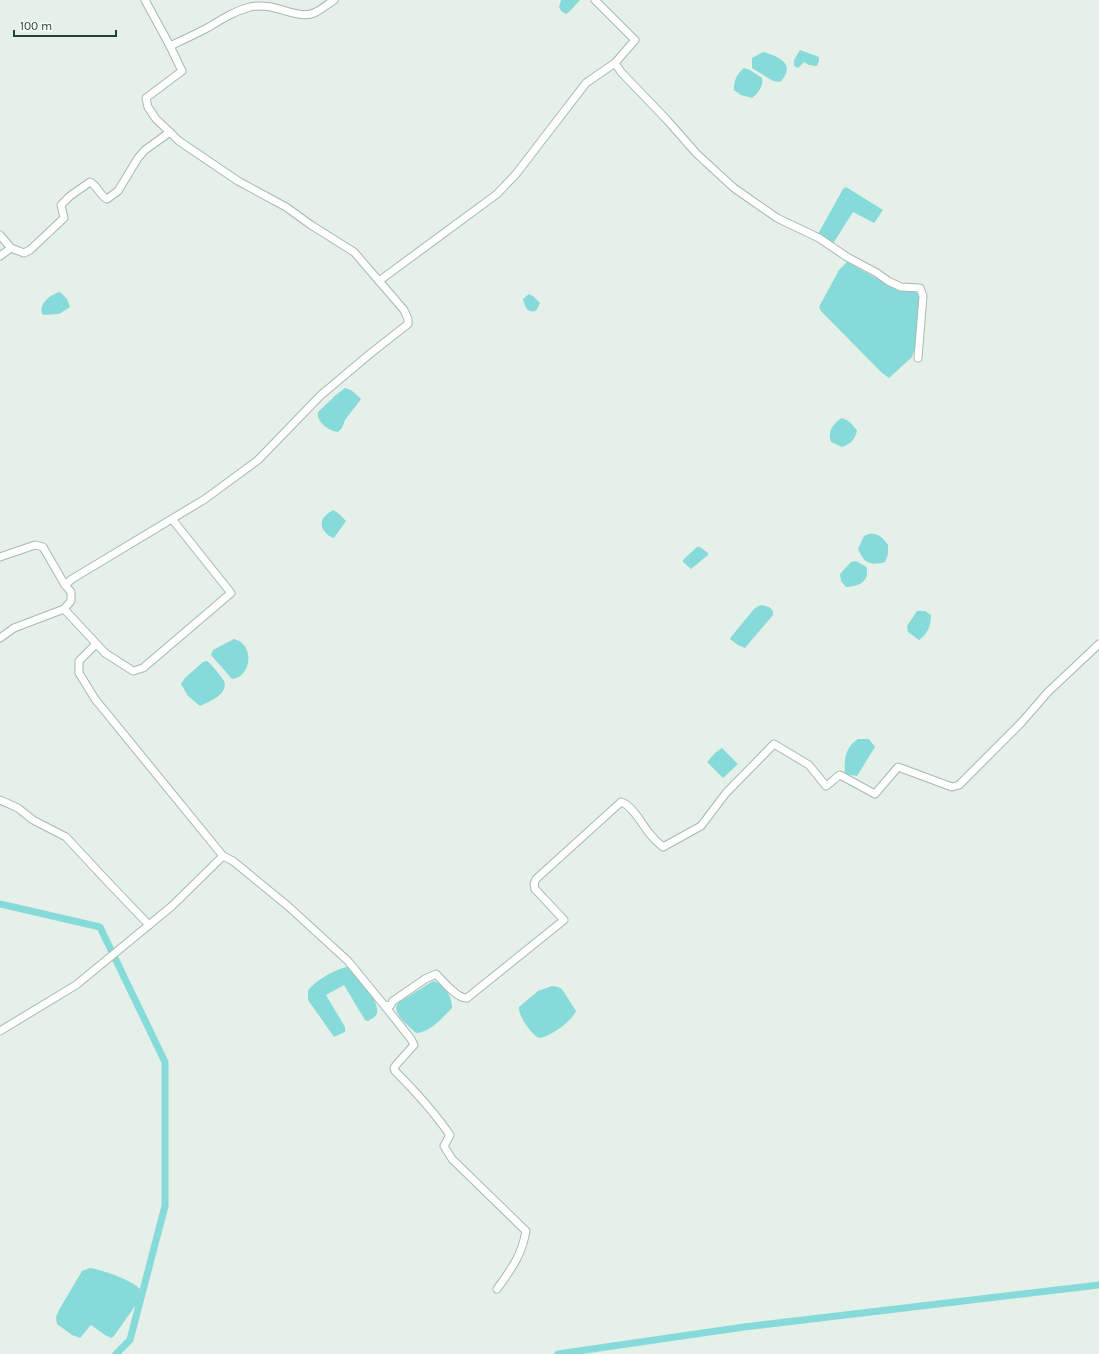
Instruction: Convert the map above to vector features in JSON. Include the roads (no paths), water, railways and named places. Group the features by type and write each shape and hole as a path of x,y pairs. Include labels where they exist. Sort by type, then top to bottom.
{"street":[{"path":"66,585 72,579 205,499 258,460 322,395 408,324 408,319 404,310 354,252 311,225 286,207 238,181 180,141 156,119 148,107 146,98 182,71 145,0"},
{"path":"170,46 193,36 239,10 260,5 272,6 301,16 315,13 334,0"},
{"path":"379,281 497,194 516,174 586,84 615,63 635,40 595,0"},
{"path":"615,63 621,72 697,154 734,188 776,218 819,238 847,257 877,273 888,281 901,287 920,288 924,296 918,358"},
{"path":"0,235 11,248 24,253 30,250 64,218 61,205 70,196 90,182 94,184 103,197 107,198 118,191 138,158 145,150 170,132"},
{"path":"0,256 11,248"},
{"path":"64,609 104,653 133,671 143,668 232,594 172,519"},
{"path":"0,557 35,545 43,547 71,592 71,601 64,609 14,628 0,638"},
{"path":"96,644 79,661 79,673 95,699 223,856 233,861 289,907 342,955 411,1039 414,1045 396,1065 394,1068 395,1071 436,1115 450,1135 444,1146 452,1159 526,1231 516,1263 497,1289"},
{"path":"384,1005 390,1006 393,1001 425,979 436,974 457,995 462,998 467,998 564,920 535,889 534,884 536,879 621,802 625,803 649,834 663,847 701,826 726,793 774,744 809,765 826,786 833,781 836,776 840,775 875,794 898,767 952,787 959,785 1022,723 1048,692 1099,644"},
{"path":"0,800 18,808 33,820 66,837 149,925"},
{"path":"0,1031 76,985 180,898 223,856"}],"water":[{"path":"561,0 580,0 566,14 561,11 559,7"},
{"path":"800,50 819,57 817,66 809,65 804,62 798,68 794,66 794,60"},
{"path":"763,52 775,56 784,62 787,71 780,82 773,81 752,68 752,58"},
{"path":"744,68 762,78 760,89 752,98 741,95 734,90 736,78"},
{"path":"846,187 883,210 874,223 853,212 832,244 818,234 843,189"},
{"path":"847,262 892,287 914,291 920,295 915,348 912,357 889,378 882,373 821,311 819,307 839,270"},
{"path":"60,292 67,299 70,307 59,314 43,315 43,303 49,297"},
{"path":"529,294 540,303 536,311 528,310 525,305 523,299"},
{"path":"345,388 351,390 361,399 338,432 331,430 321,422 318,412"},
{"path":"842,418 851,423 857,431 852,441 842,447 831,442 830,431 836,422"},
{"path":"333,510 346,521 334,538 326,533 322,526 322,520 324,517"},
{"path":"869,534 880,536 888,545 888,554 885,562 875,564 871,563 865,560 860,554 858,549 864,536"},
{"path":"697,547 700,547 708,553 708,555 691,569 683,562 683,560"},
{"path":"856,561 866,567 867,576 860,584 846,587 841,581 840,574 851,562"},
{"path":"762,605 769,607 773,611 773,615 745,648 730,639 754,609"},
{"path":"917,611 925,611 931,615 928,629 925,635 919,640 908,632 907,626"},
{"path":"234,639 241,642 245,647 248,653 248,660 244,673 239,677 232,679 211,655 213,650"},
{"path":"207,661 224,681 225,686 221,694 200,706 188,696 181,684 185,678 203,662"},
{"path":"858,739 869,739 875,747 857,776 845,774 846,754 850,746"},
{"path":"722,748 738,764 723,778 707,762"},
{"path":"347,967 362,981 367,988 375,1002 377,1013 375,1017 368,1021 365,1020 344,985 326,995 345,1027 345,1032 334,1037 308,1000 308,991 315,983 326,976"},
{"path":"433,981 437,982 447,992 451,1000 452,1008 427,1030 416,1033 400,1018 396,1007 398,1003"},
{"path":"552,986 562,989 576,1011 574,1015 560,1028 549,1035 539,1038 526,1025 519,1011 519,1007 538,991"},
{"path":"90,1268 127,1280 139,1288 142,1292 140,1299 114,1336 111,1338 91,1325 80,1338 72,1335 57,1324 56,1317 59,1310 82,1271"}],"waterway":[{"path":"0,904 100,927 165,1062 165,1206 130,1340 116,1354"},
{"path":"558,1354 744,1327 1099,1285"}]}
